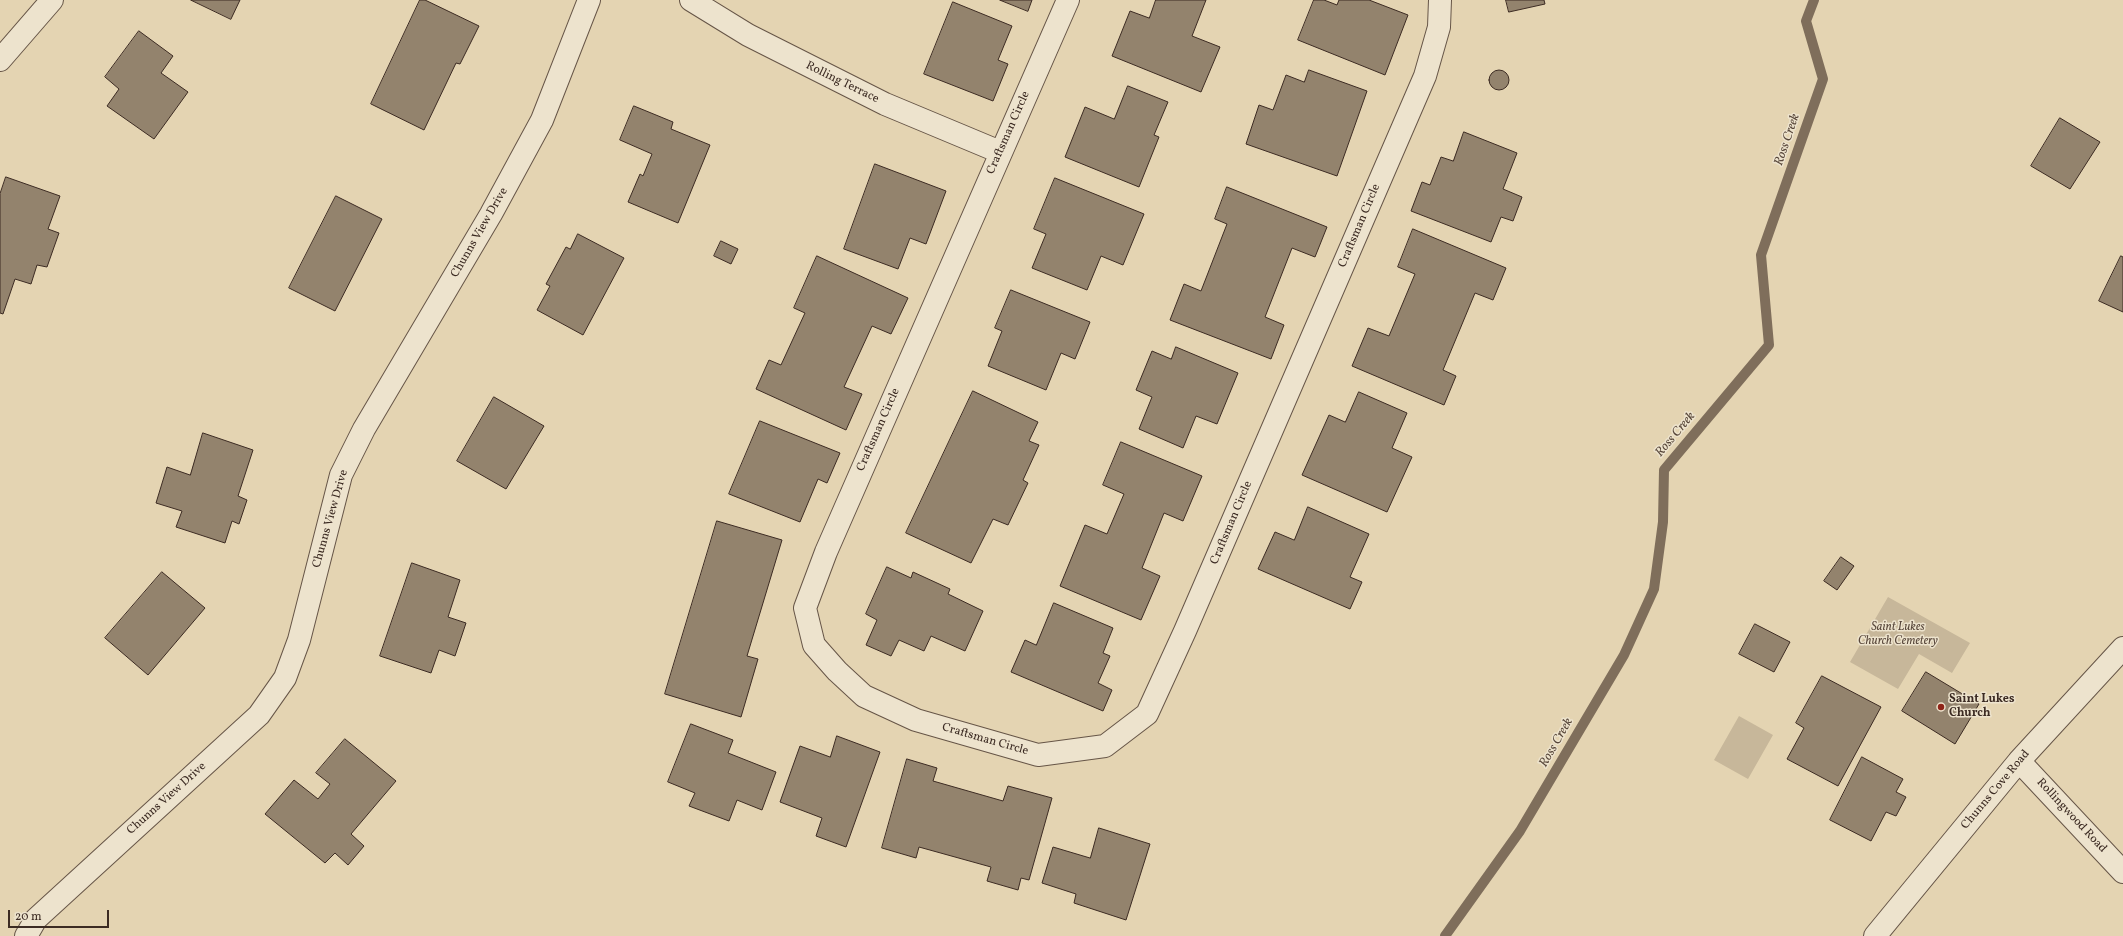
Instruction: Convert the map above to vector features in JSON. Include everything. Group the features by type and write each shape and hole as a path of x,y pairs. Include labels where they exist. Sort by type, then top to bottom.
{"street":[{"path":"0,60 52,0"},
{"name":"Chunns View Drive","path":"26,936 36,919 259,715 285,678 299,640 341,475 364,429 492,214 542,120 589,0"},
{"name":"Rolling Terrace","path":"691,0 748,36 885,104 1000,152"},
{"name":"Craftsman Circle","path":"1068,0 1000,152 826,552 805,608 814,645 837,671 864,696 916,720 1038,755 1105,746 1147,714 1188,624 1425,76 1439,27 1440,0"},
{"name":"Chunns Cove Road","path":"1875,936 2019,761 2123,648"},
{"name":"Rollingwood Road","path":"2019,761 2123,872"}],"green space":[{"name":"Saint Lukes Church Cemetery","path":"1888,597 1970,643 1952,673 1919,654 1898,689 1850,662"},
{"path":"1739,716 1773,735 1748,779 1714,760"}],"building":[{"path":"191,0 240,0 231,19"},
{"path":"420,0 425,0 479,26 460,64 456,63 424,130 371,104"},
{"path":"1000,0 1032,0 1028,11"},
{"path":"1156,0 1206,0 1192,36 1220,47 1201,92 1112,56 1130,11 1149,18"},
{"path":"1314,0 1324,0 1337,5 1339,0 1369,0 1408,15 1385,75 1298,40"},
{"path":"1506,0 1544,0 1545,4 1509,12"},
{"path":"953,2 1012,26 998,60 1008,64 993,101 924,74"},
{"path":"139,31 173,56 161,73 188,92 154,139 107,106 119,89 105,77"},
{"path":"1309,70 1367,91 1337,176 1246,144 1259,105 1273,110 1286,75 1304,82"},
{"path":"1499,70 1506,73 1509,80 1506,87 1499,90 1492,87 1489,80 1492,73"},
{"path":"1128,86 1168,102 1154,135 1159,137 1139,187 1065,157 1085,107 1114,119"},
{"path":"634,106 673,122 671,129 710,145 678,223 628,202 640,174 643,176 652,154 620,140"},
{"path":"2060,118 2100,142 2070,189 2031,166"},
{"path":"1464,132 1517,153 1503,189 1522,197 1513,221 1501,217 1491,242 1411,211 1422,182 1430,185 1441,157 1453,161"},
{"path":"875,164 946,191 926,244 910,238 898,269 844,249"},
{"path":"6,177 60,196 48,229 59,233 47,267 37,265 31,284 15,279 3,314 0,313 0,194"},
{"path":"1055,178 1144,214 1123,265 1101,256 1087,290 1032,268 1046,234 1034,229"},
{"path":"1227,187 1327,227 1315,257 1292,248 1265,317 1284,325 1271,359 1170,320 1184,284 1201,291 1227,224 1215,219"},
{"path":"336,196 382,219 335,311 289,288"},
{"path":"1413,229 1506,268 1493,300 1475,293 1443,370 1456,376 1444,405 1352,366 1368,328 1389,336 1415,274 1398,267"},
{"path":"578,234 624,258 583,335 537,310 550,286 546,284 566,247 570,249"},
{"path":"721,241 738,249 731,264 714,256"},
{"path":"817,256 908,298 891,334 872,326 844,387 862,394 846,430 756,389 769,360 781,365 805,313 794,308"},
{"path":"2121,256 2123,257 2123,312 2099,301"},
{"path":"1011,290 1090,322 1075,359 1061,353 1046,390 988,366 1002,331 995,328"},
{"path":"1176,347 1238,373 1217,424 1196,416 1183,448 1139,429 1152,397 1136,390 1152,351 1171,359"},
{"path":"973,391 1038,422 1029,441 1039,445 1023,480 1028,483 1008,525 993,519 971,563 906,533"},
{"path":"1359,392 1407,413 1392,448 1412,457 1387,512 1302,475 1329,415 1345,422"},
{"path":"494,397 544,426 506,489 457,461"},
{"path":"760,421 840,453 827,483 818,479 800,522 729,494"},
{"path":"203,433 253,450 238,496 247,500 239,524 232,521 225,543 176,527 182,511 156,503 167,467 190,475"},
{"path":"1121,442 1202,476 1183,521 1164,513 1142,568 1160,576 1141,620 1060,586 1085,525 1107,534 1124,494 1103,485"},
{"path":"1308,507 1369,534 1350,577 1362,582 1350,609 1258,569 1275,532 1294,540"},
{"path":"717,521 782,540 747,656 758,659 741,717 665,694"},
{"path":"1841,557 1854,566 1837,590 1824,581"},
{"path":"412,563 460,580 448,617 466,623 455,656 439,650 431,673 380,656"},
{"path":"887,567 911,578 913,572 950,589 948,594 983,611 965,651 931,636 924,651 899,640 891,656 866,645 877,620 866,614"},
{"path":"162,572 205,608 148,675 105,638"},
{"path":"1054,603 1113,628 1103,653 1110,656 1098,683 1112,690 1103,711 1011,672 1025,640 1036,645"},
{"path":"1755,624 1790,642 1774,672 1739,654"},
{"name":"Saint Lukes Church","path":"1926,672 1979,704 1955,744 1902,711"},
{"path":"1822,676 1881,707 1838,786 1787,759 1804,728 1796,723"},
{"path":"691,724 733,740 728,753 776,772 762,810 737,800 729,821 689,806 695,793 668,782"},
{"path":"837,736 880,752 846,847 816,836 822,818 780,802 800,746 830,757"},
{"path":"345,739 396,781 351,834 364,846 348,865 335,853 325,863 265,814 294,780 318,799 330,784 316,773"},
{"path":"1862,757 1903,779 1896,792 1906,797 1896,816 1886,812 1871,841 1830,820"},
{"path":"907,759 937,768 933,781 1003,801 1008,786 1052,798 1029,880 1021,878 1018,890 987,881 991,867 919,847 916,858 882,848"},
{"path":"1099,828 1150,844 1126,920 1074,903 1076,894 1042,883 1053,847 1090,858"}],"waterway":[{"name":"Ross Creek","path":"1445,936 1520,831 1624,655 1654,589 1663,522 1664,470 1769,345 1761,255 1823,79 1806,21 1814,0"}],"place":[{"name":"Saint Lukes Church","path":"1941,707"}]}
